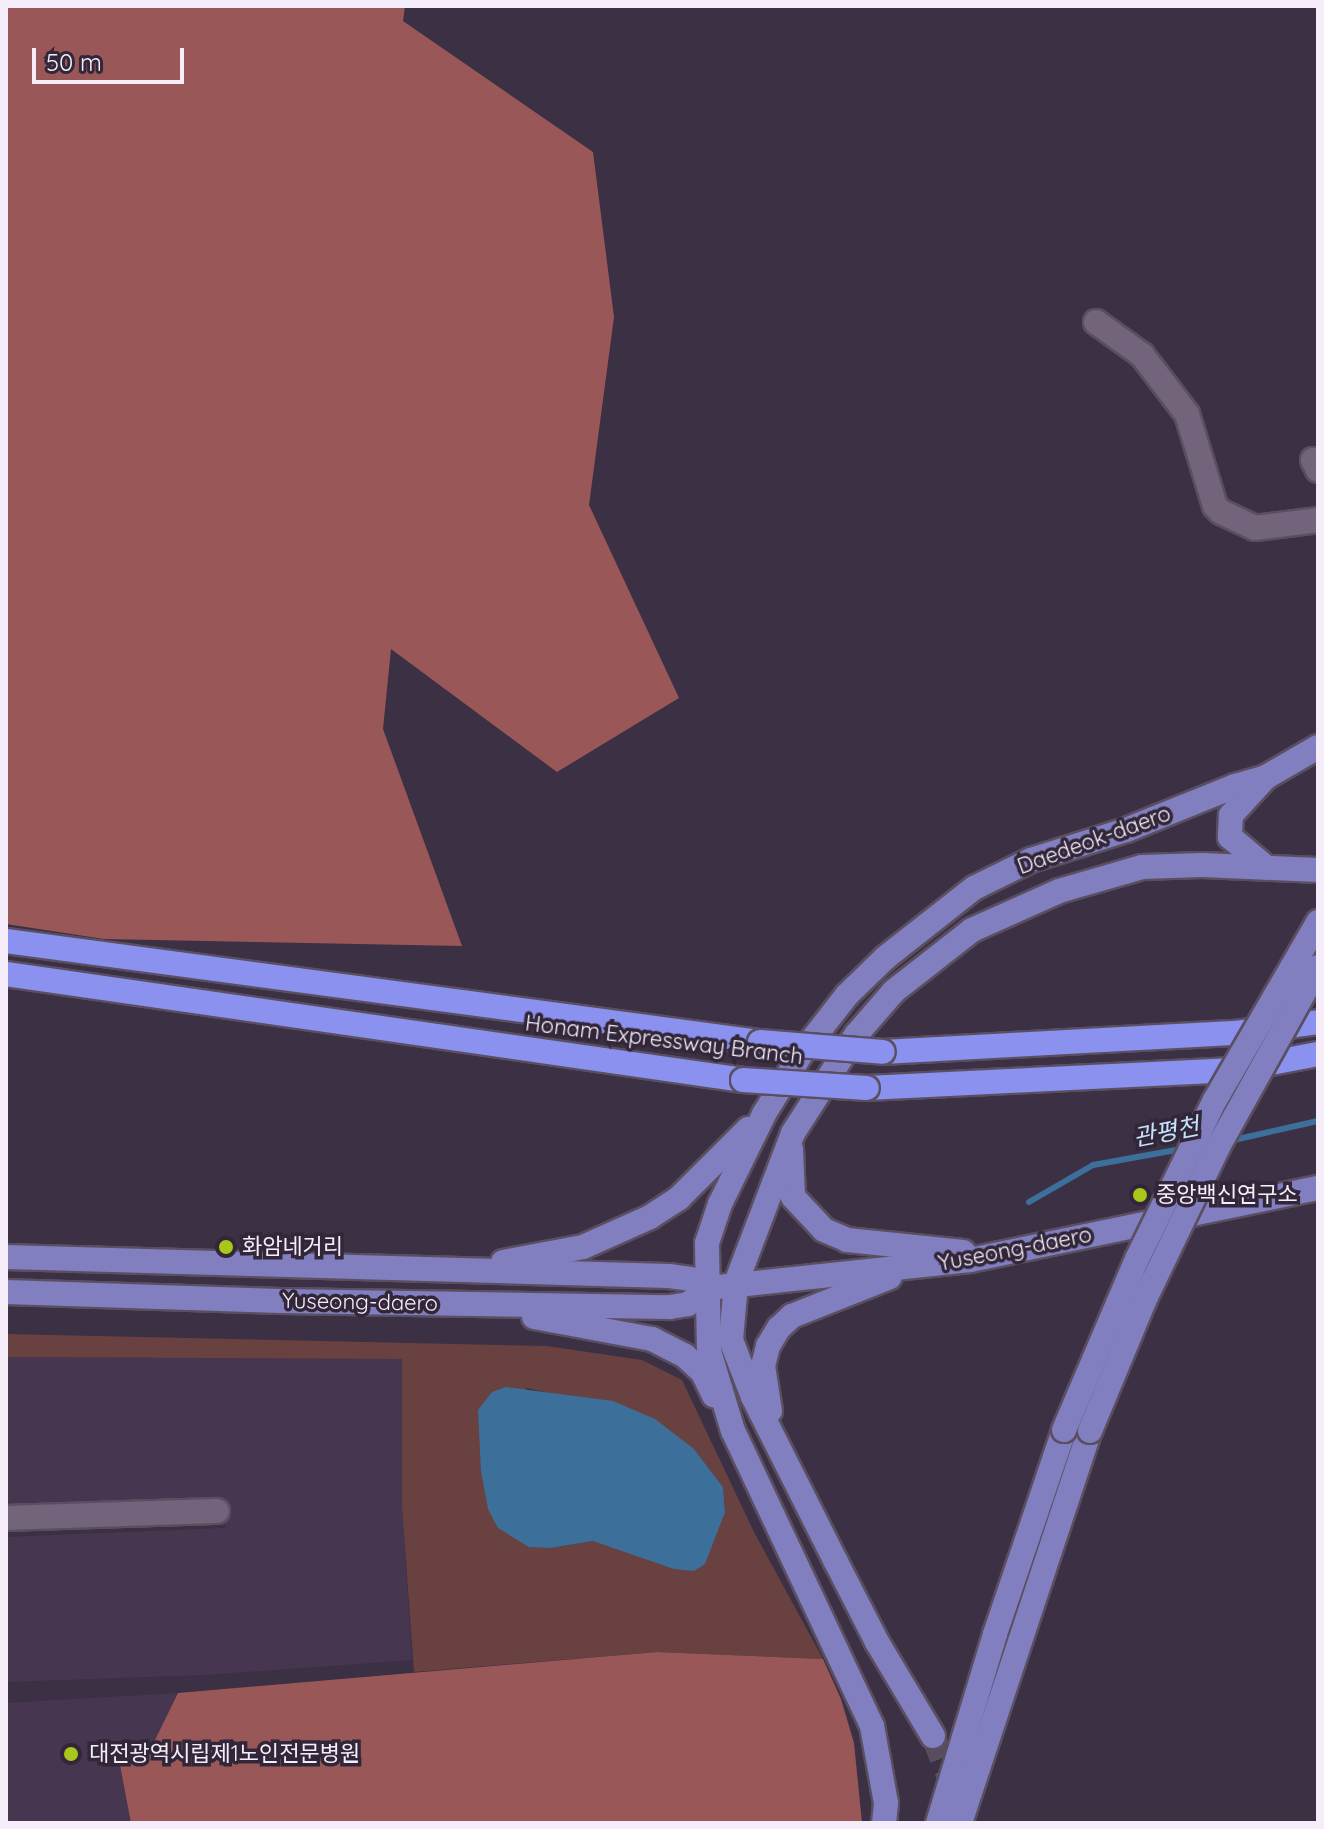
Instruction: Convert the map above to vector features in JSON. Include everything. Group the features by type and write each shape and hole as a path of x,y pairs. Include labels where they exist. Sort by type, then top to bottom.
{"highway":[{"name":"Honam Expressway Branch","path":"6,941 760,1042 883,1052 1236,1033 1318,1022"},
{"name":"Honam Expressway Branch","path":"6,974 743,1080 867,1088 1234,1070 1318,1054"}],"main road":[{"name":"Daedeok-daero","path":"733,1431 707,1340 707,1243 720,1204 764,1114 801,1054 847,995 885,958 974,888 1031,860 1126,830 1235,786 1266,777 1318,747"},
{"path":"1266,777 1231,815 1230,837 1267,868"},
{"name":"Daedeok-daero","path":"774,1433 753,1397 731,1340 736,1283 793,1133 856,1035 894,991 972,930 1059,891 1142,867 1318,870"},
{"path":"938,1823 995,1634 1064,1430 1137,1259 1215,1100 1318,922"},
{"path":"960,1823 1090,1431 1144,1301 1218,1147 1318,967"},
{"path":"764,1114 750,1162 754,1177 777,1171"},
{"path":"428,1271 518,1260 583,1247 618,1235 679,1198 764,1114"},
{"path":"793,1133 789,1168 793,1197 824,1230 847,1240 993,1256"},
{"name":"Yuseong-daero","path":"6,1292 670,1307 688,1304 709,1288 736,1283 908,1269 993,1256 1318,1188"},
{"name":"Yuseong-daero","path":"6,1257 669,1276 690,1279 709,1288"},
{"path":"908,1269 838,1301 792,1316 779,1328 768,1346 763,1366 774,1433 877,1642 933,1736"},
{"path":"477,1304 544,1320 631,1334 668,1346 703,1373 872,1726 886,1803 884,1823"}],"street":[{"path":"1096,322 1142,355 1187,414 1215,506 1221,512 1255,528 1318,520"},
{"path":"6,1518 217,1511"}],"shaded area":[{"path":"6,6 405,6 403,21 593,152 614,317 589,505 679,698 557,772 391,649 383,729 462,946 104,939 6,924"},
{"path":"6,1334 547,1346 642,1360 682,1380 754,1532 823,1659 657,1652 414,1672 402,1506 402,1359 6,1357","holes":["526,1388 590,1401 613,1401 694,1449 723,1487 725,1512 634,1553 593,1541 551,1548"]},
{"path":"6,1357 402,1359 402,1506 412,1660 204,1675 6,1682 6,1537 225,1528 225,1514 88,1505 6,1505"},
{"path":"657,1652 823,1659 841,1699 854,1743 862,1823 131,1823 120,1765 153,1744 178,1693"},
{"name":"대전광역시립제1노인전문병원","path":"178,1693 153,1744 132,1823 6,1823 6,1703"}],"water":[{"path":"506,1387 613,1401 655,1419 694,1449 723,1487 725,1512 705,1564 694,1571 674,1569 593,1541 551,1548 529,1547 498,1528 488,1509 481,1471 478,1410 492,1392"}],"waterway":[{"name":"관평천","path":"1229,1141 1318,1121"},
{"name":"관평천","path":"1029,1202 1093,1165 1182,1149"}],"tunnel":[{"path":"933,1736 955,1793"}],"place":[{"name":"중앙백신연구소","path":"1140,1195"},
{"name":"화암네거리","path":"226,1247"},
{"name":"대전광역시립제1노인전문병원","path":"71,1754"}]}
